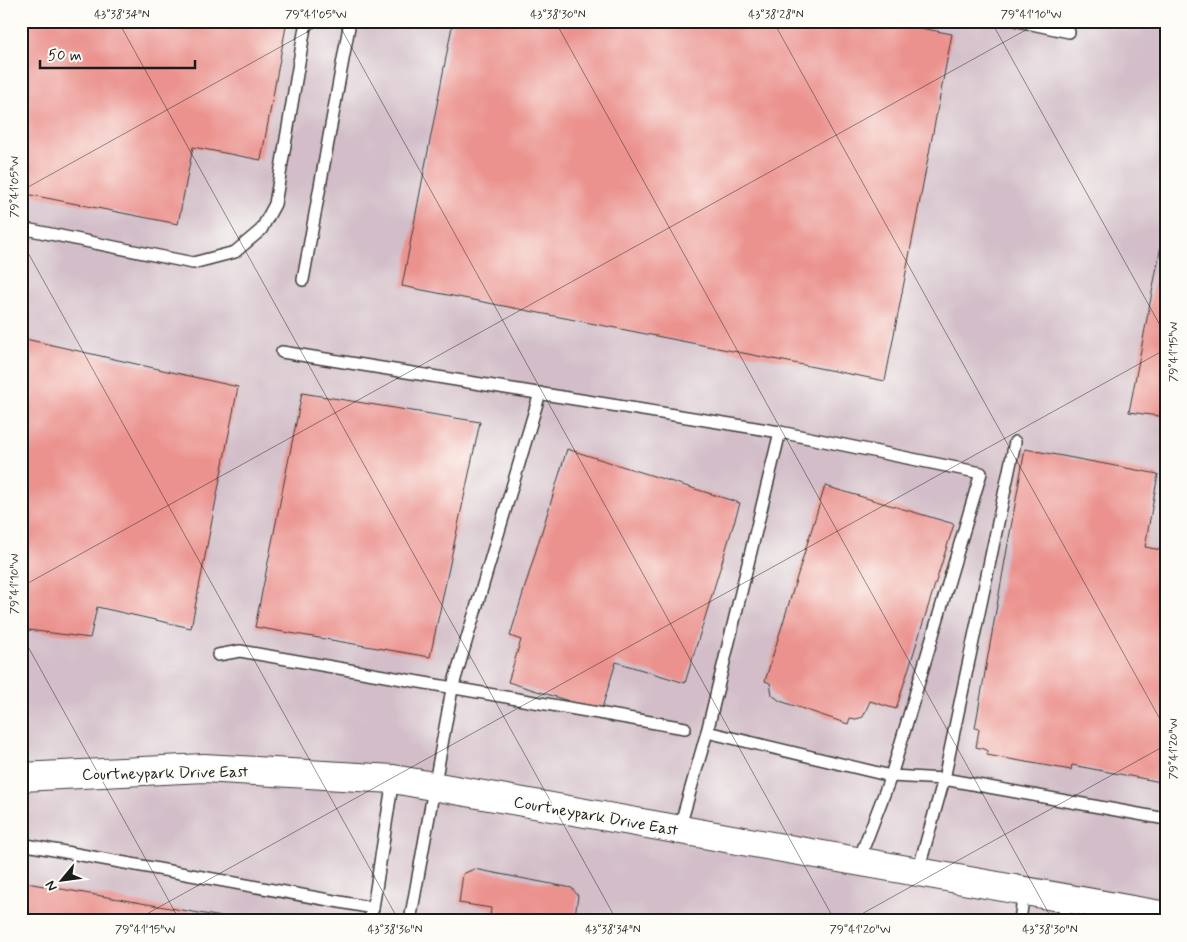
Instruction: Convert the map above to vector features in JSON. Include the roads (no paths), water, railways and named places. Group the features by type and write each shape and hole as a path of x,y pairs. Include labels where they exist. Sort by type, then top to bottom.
{"main road":[{"name":"Courtneypark Drive East","path":"21,777 204,768 393,779 1024,890 1064,909 1166,916"}],"lane":[{"path":"21,228 192,263 235,252 261,230 275,204 306,21"},
{"path":"303,280 350,21"},
{"path":"1018,21 1069,32"},
{"path":"282,352 780,432 981,473 891,776 858,862"},
{"path":"410,921 452,690 540,393"},
{"path":"679,830 707,732 780,432"},
{"path":"918,871 944,778 1015,442"},
{"path":"218,655 240,651 452,690 685,728"},
{"path":"707,732 891,776 944,778 1166,819"},
{"path":"369,921 373,908 393,779"},
{"path":"21,844 373,908"},
{"path":"1020,921 1024,890"}]}
